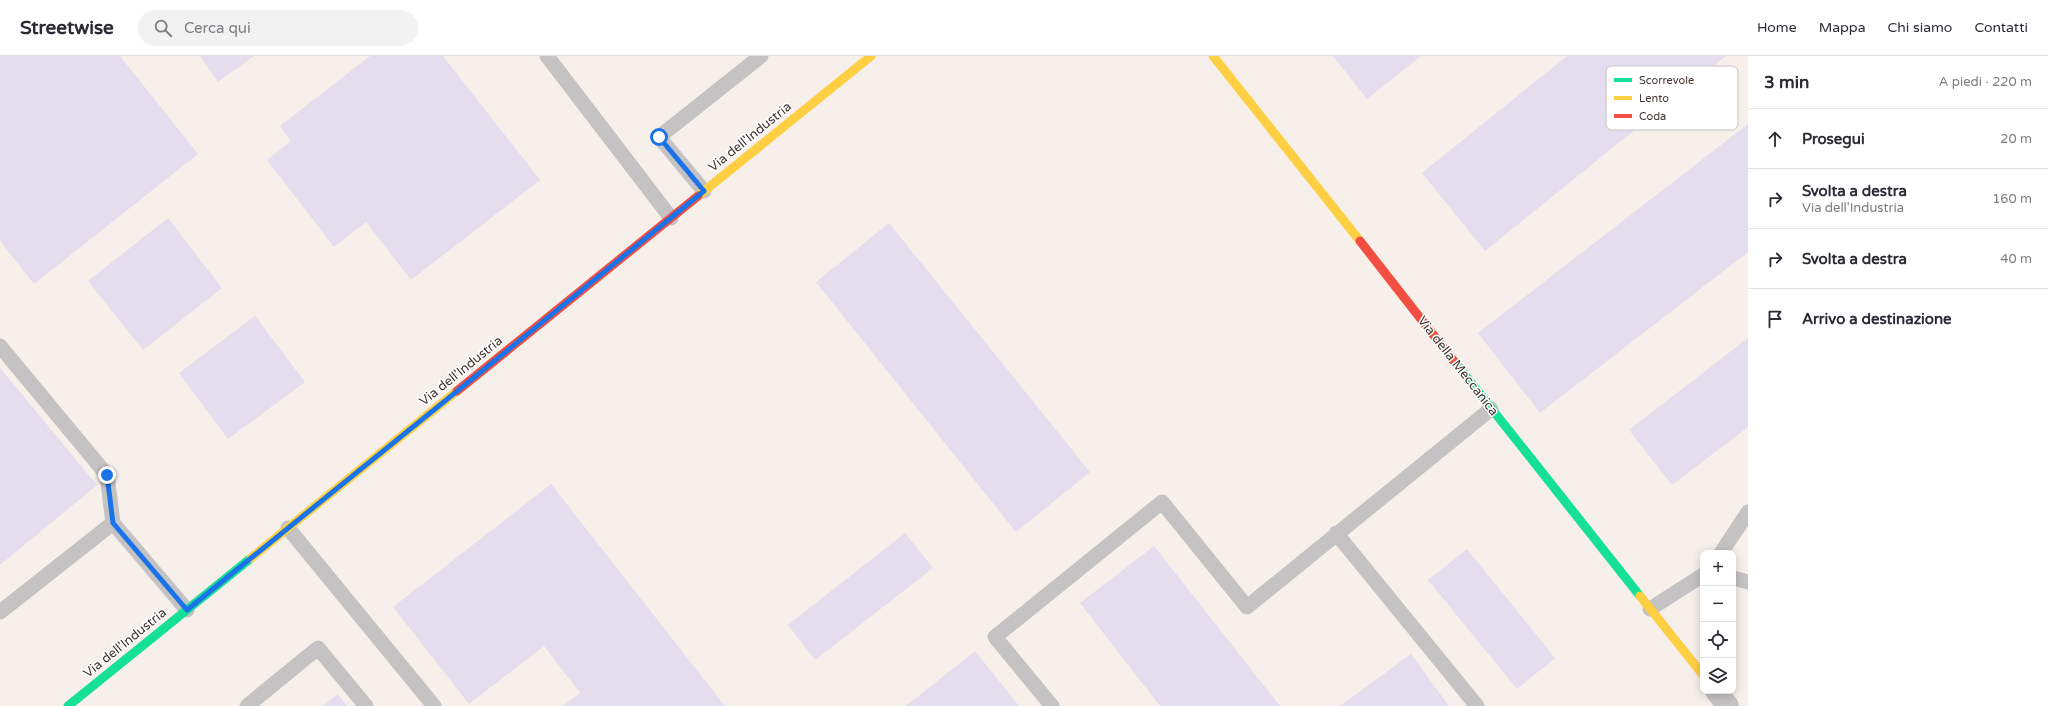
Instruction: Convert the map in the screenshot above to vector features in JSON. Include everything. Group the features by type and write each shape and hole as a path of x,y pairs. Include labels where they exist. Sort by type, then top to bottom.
{"street":[{"name":"Via dell'Industria","path":"69,706 871,56"},
{"name":"Via della Meccanica","path":"1213,56 1700,671"},
{"path":"1718,694 1728,706"}],"lane":[{"path":"547,56 671,218"},
{"path":"704,191 659,137 761,56"},
{"path":"0,346 107,475 113,523 187,610"},
{"path":"1052,706 995,637 1162,502 1247,607 1491,408"},
{"path":"1723,550 1748,512"},
{"path":"0,612 113,523"},
{"path":"288,528 434,706"},
{"path":"1336,533 1477,706"},
{"path":"1650,609 1700,576"},
{"path":"1736,579 1748,582"},
{"path":"247,706 318,648 366,706"}],"shaded area":[{"path":"0,56 1748,56 1748,706 0,706"}],"building":[{"path":"0,56 120,56 198,154 34,284 0,241"},
{"path":"200,56 254,56 218,82"},
{"path":"370,56 443,56 540,180 411,280 366,222 334,247 267,160 291,141 280,126"},
{"path":"1333,56 1421,56 1367,99"},
{"path":"1567,56 1726,56 1714,66 1606,66 1606,130 1635,130 1485,251 1422,173"},
{"path":"1748,124 1748,252 1540,413 1478,333"},
{"path":"168,218 222,288 143,350 88,281"},
{"path":"889,223 1090,472 1016,532 816,282"},
{"path":"255,316 305,382 228,439 179,373"},
{"path":"1748,338 1748,427 1672,485 1629,430"},
{"path":"0,368 97,485 0,565"},
{"path":"551,484 725,706 563,706 580,693 544,646 469,704 393,607"},
{"path":"905,533 933,568 815,660 788,625"},
{"path":"1154,546 1280,706 1160,706 1080,603"},
{"path":"1467,549 1555,658 1517,689 1428,580"},
{"path":"975,651 1019,706 906,706"},
{"path":"1411,654 1449,706 1340,706"},
{"path":"338,694 347,706 323,706"}],"traffic: fast":[{"path":"1453,360 1640,596"},
{"path":"68,706 251,558"}],"traffic: slow":[{"path":"698,196 871,56"},
{"path":"1213,56 1360,241"},
{"path":"251,558 457,391"},
{"path":"1640,596 1700,671"}],"traffic: jam":[{"path":"457,391 698,196"},
{"path":"1360,241 1453,360"}],"route":[{"path":"107,475 113,523 187,610 704,191 659,137"}]}
